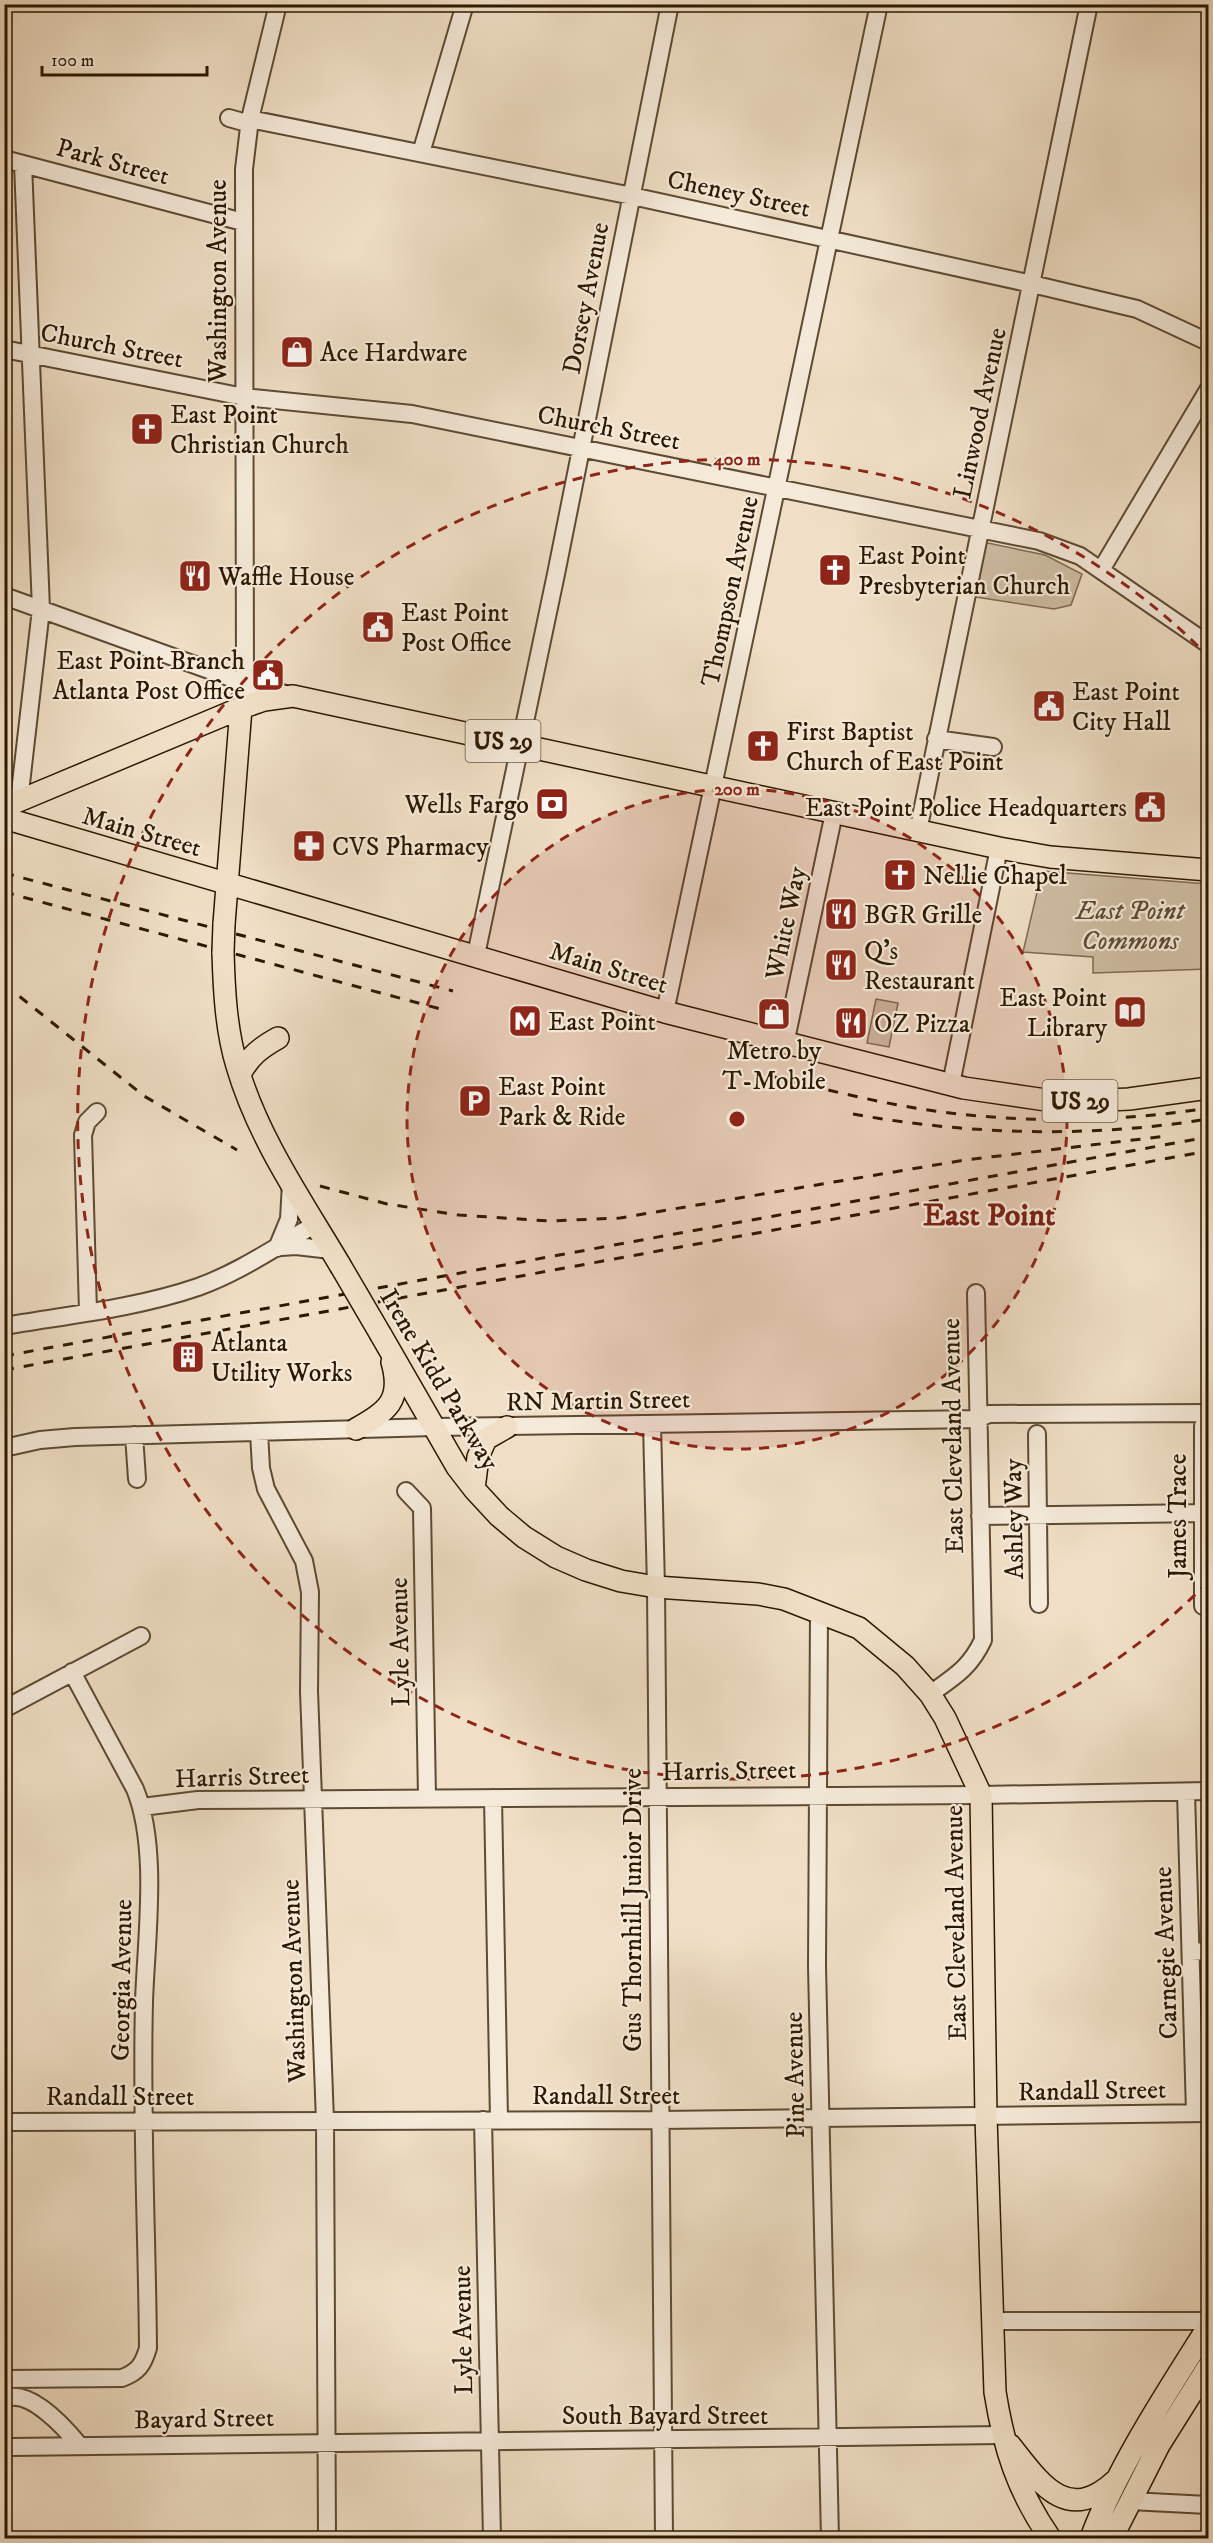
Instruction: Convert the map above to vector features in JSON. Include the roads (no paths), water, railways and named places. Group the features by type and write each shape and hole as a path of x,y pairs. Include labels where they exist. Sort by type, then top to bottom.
{"main road":[{"name":"US 29","path":"12,804 242,708 264,700 293,696 999,848 1050,857 1209,870"},
{"name":"Washington Avenue","path":"228,884 242,708"},
{"name":"Main Street","path":"4,818 665,1012 951,1084 1004,1095 1088,1101 1129,1100 1209,1088"},
{"name":"Irene Kidd Parkway","path":"228,884 223,952 229,1023 240,1074 250,1105 291,1182 434,1428 474,1489 499,1516 524,1537 556,1557 586,1570 621,1581 656,1587 758,1594 784,1599 860,1628 905,1666 930,1694"},
{"path":"240,1074 249,1057 259,1048 278,1038"},
{"path":"356,1430 382,1414 394,1396 397,1380 384,1340"},
{"path":"474,1489 478,1456 486,1439 507,1426"},
{"name":"East Cleveland Avenue","path":"930,1694 957,1741 981,1795 986,2117 995,2392 1002,2435 1015,2477 1050,2538"},
{"path":"1091,2538 1121,2474 1176,2378 1209,2327"},
{"path":"1112,2538 1159,2445 1209,2367"},
{"path":"1002,2435 1038,2480 1056,2496 1065,2499 1085,2499 1096,2496 1121,2474"}],"street":[{"name":"Washington Avenue","path":"242,708 245,683 244,169 250,122 278,4"},
{"path":"421,153 465,4"},
{"name":"Dorsey Avenue","path":"476,955 670,4"},
{"name":"Thompson Avenue","path":"665,1012 879,4"},
{"name":"Linwood Avenue","path":"918,831 1089,4"},
{"name":"Cheney Street","path":"229,118 421,153 632,196 1032,284 1137,309 1209,342"},
{"name":"Park Street","path":"4,159 243,222"},
{"path":"12,804 41,609 23,164"},
{"name":"Church Street","path":"4,349 244,397 412,414 777,487 1060,547 1101,570 1209,645"},
{"path":"1101,570 1209,390"},
{"path":"4,596 245,683 293,696"},
{"path":"936,739 993,747"},
{"name":"White Way","path":"785,1044 834,813"},
{"path":"951,1084 999,848"},
{"path":"88,1312 83,1135 87,1122 97,1112"},
{"path":"277,1248 289,1219 291,1182"},
{"path":"4,1326 164,1297 200,1286 277,1248 316,1224"},
{"path":"277,1248 296,1246 336,1257"},
{"name":"East Cleveland Avenue","path":"930,1694 966,1668 975,1657 983,1640 976,1293"},
{"name":"RN Martin Street","path":"4,1448 40,1440 75,1437 507,1426 978,1419 989,1414 1206,1420"},
{"name":"James Trace","path":"1203,1606 1206,1420"},
{"name":"Gus Thornhill Junior Drive","path":"652,1424 656,1587 663,2538"},
{"name":"Washington Avenue","path":"259,1432 261,1468 266,1489 303,1560 310,1592 309,1690 325,2121 327,2538"},
{"name":"Ashley Way","path":"1038,1434 1039,1604"},
{"path":"135,1435 137,1479"},
{"name":"Lyle Avenue","path":"406,1491 422,1508 427,1798"},
{"path":"980,1516 1206,1513"},
{"name":"Pine Avenue","path":"819,1611 817,1966 830,2538"},
{"path":"4,1709 141,1636"},
{"name":"Georgia Avenue","path":"72,1672 142,1807 147,1833 148,1922 144,2002 148,2349 143,2364 134,2373"},
{"name":"Harris Street","path":"142,1807 198,1800 981,1795 1209,1791"},
{"name":"Carnegie Avenue","path":"1186,1792 1191,1952 1202,2113"},
{"name":"Lyle Avenue","path":"492,2538 493,1798"},
{"path":"1191,1952 1209,1952"},
{"name":"Randall Street","path":"4,2122 821,2119 1202,2113"},
{"path":"994,2321 1209,2321"},
{"name":"Bayard Street","path":"4,2379 122,2378 134,2373"},
{"path":"4,2399 19,2396 29,2399 65,2428 80,2446"},
{"name":"South Bayard Street","path":"328,2442 829,2439 1002,2435"},
{"name":"Bayard Street","path":"4,2444 11,2447 328,2442"},
{"path":"1130,2501 1209,2505"}],"railway":[{"path":"4,873 453,991"},
{"path":"4,892 448,1011"},
{"path":"4,984 144,1096 237,1150"},
{"path":"770,1076 887,1103 989,1117 1115,1118 1208,1108"},
{"path":"853,1114 941,1126 1030,1132 1120,1129 1208,1119"},
{"path":"320,1186 387,1204 459,1215 549,1221 620,1218 965,1160 1167,1136"},
{"path":"4,1356 1208,1137"},
{"path":"4,1370 1208,1151"}],"place":[{"name":"Ace Hardware","path":"297,352"},
{"name":"East Point Christian Church","path":"147,429"},
{"name":"East Point Presbyterian Church","path":"835,570"},
{"name":"Waffle House","path":"195,576"},
{"name":"East Point Post Office","path":"378,627"},
{"name":"East Point Branch Atlanta Post Office","path":"268,675"},
{"name":"East Point City Hall","path":"1049,706"},
{"name":"First Baptist Church of East Point","path":"763,746"},
{"name":"Wells Fargo","path":"552,804"},
{"name":"East Point Police Headquarters","path":"1150,807"},
{"name":"CVS Pharmacy","path":"309,846"},
{"name":"Nellie Chapel","path":"900,875"},
{"name":"BGR Grille","path":"841,914"},
{"name":"Q's Restaurant","path":"841,965"},
{"name":"East Point Library","path":"1130,1012"},
{"name":"Metro by T-Mobile","path":"774,1014"},
{"name":"East Point","path":"525,1021"},
{"name":"OZ Pizza","path":"851,1023"},
{"name":"East Point Park & Ride","path":"475,1101"},
{"name":"Atlanta Utility Works","path":"188,1357"}],"district":[{"name":"East Point","path":"989,1214"}],"park label":[{"name":"East Point Commons","path":"1130,925"}]}
